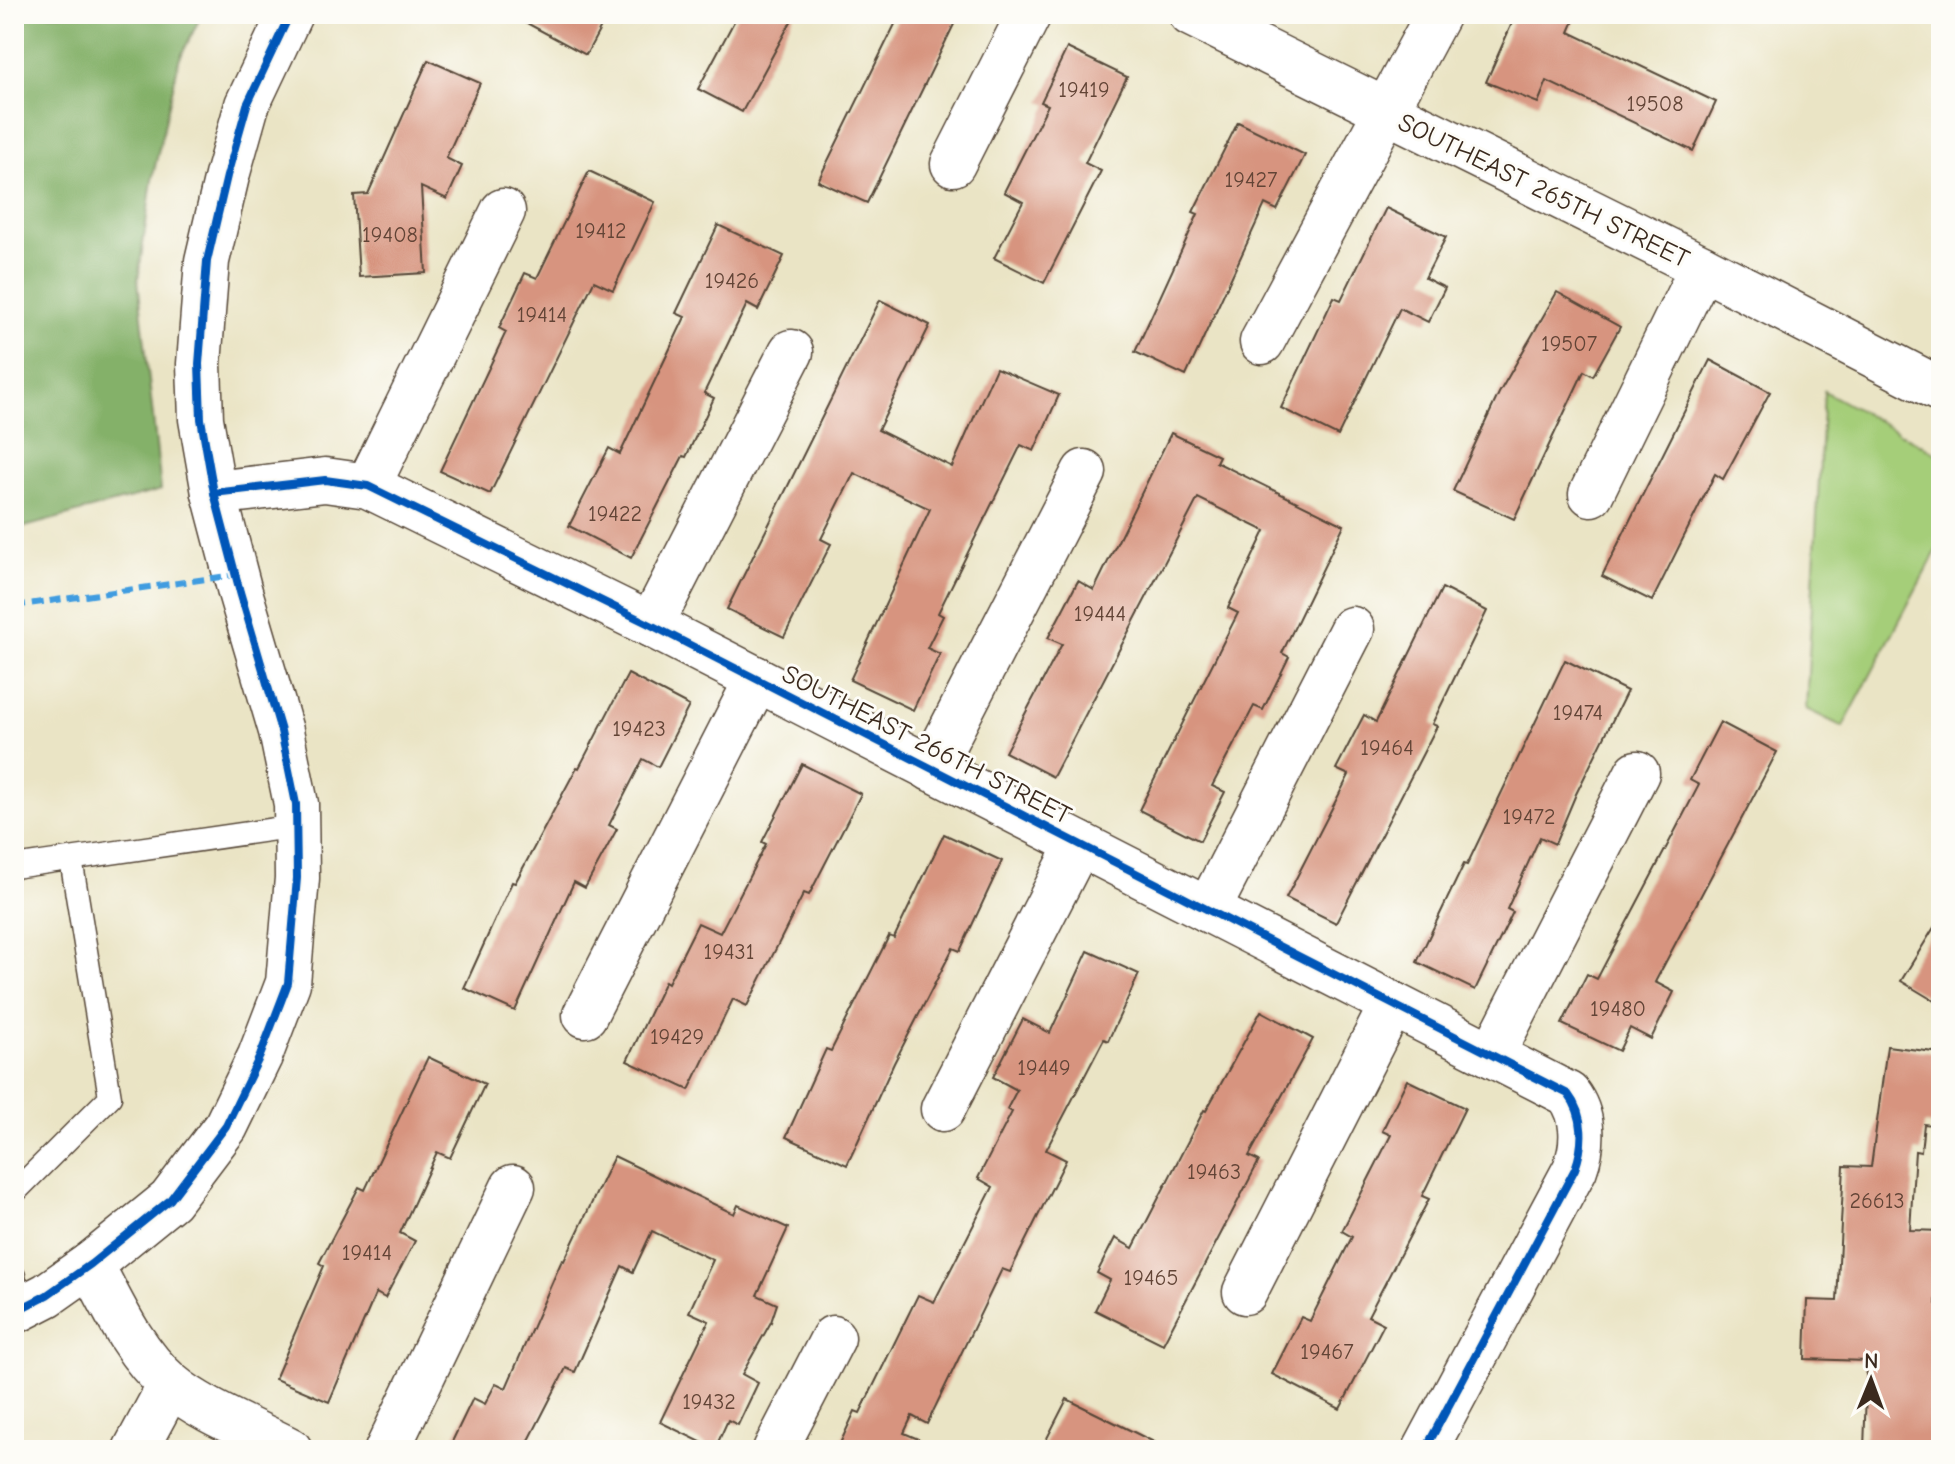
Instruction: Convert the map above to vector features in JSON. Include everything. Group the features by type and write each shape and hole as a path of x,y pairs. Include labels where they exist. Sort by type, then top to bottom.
{"street":[{"path":"16,1299 47,1295 170,1200 226,1126 260,1056 288,983 297,878 296,804 281,731 214,493 201,419 199,364 207,261 247,105 290,14"},
{"path":"953,164 1029,14"},
{"name":"SOUTHEAST 265TH STREET","path":"1191,14 1702,267 1941,390"},
{"path":"1387,112 1438,14"},
{"name":"SOUTHEAST 265TH STREET","path":"1262,342 1387,112"},
{"path":"368,486 503,211"},
{"name":"SOUTHEAST 265TH STREET","path":"1591,494 1702,267"},
{"path":"651,625 791,352"},
{"name":"SOUTHEAST 266TH STREET","path":"931,769 1084,472"},
{"name":"SOUTHEAST 266TH STREET","path":"214,493 325,480 368,486 651,625 1568,1094 1576,1105 1582,1149 1575,1169 1425,1450"},
{"path":"1208,910 1352,629"},
{"name":"SOUTHEAST 266TH STREET","path":"585,1015 757,679"},
{"path":"1492,1055 1637,773"},
{"name":"SOUTHEAST 266TH STREET","path":"943,1109 1079,844"},
{"path":"1245,1292 1392,1004"},
{"path":"387,1450 513,1187"},
{"path":"91,1264 117,1314 144,1356 170,1385 290,1450"},
{"path":"775,1450 833,1338"},
{"path":"135,1450 170,1385"}],"lane":[{"path":"14,867 296,826"},
{"path":"14,1193 110,1097 71,859"}],"green space":[{"path":"14,14 202,14 179,60 152,180 138,280 161,490 14,530"},
{"path":"1824,391 1941,456 1941,542 1843,727 1806,709"}],"building":[{"path":"510,14 608,14 586,55"},
{"path":"738,14 795,14 742,112 698,89"},
{"path":"900,14 959,14 867,203 818,181"},
{"path":"1516,14 1577,14 1569,32 1716,102 1693,151 1547,81 1538,103 1486,82"},
{"path":"1067,48 1127,77 1085,163 1101,171 1044,283 994,258 1023,202 1004,192 1048,105 1041,102"},
{"path":"428,60 480,83 446,158 462,166 447,199 421,187 426,273 359,277 354,195 368,194"},
{"path":"1238,122 1305,155 1277,210 1265,204 1186,376 1135,352 1198,214 1193,212"},
{"path":"589,171 655,202 613,290 594,281 490,494 440,471 506,332 499,328 525,273 537,278"},
{"path":"1386,208 1446,237 1425,278 1445,288 1428,322 1400,308 1338,436 1281,408 1334,297 1341,300"},
{"path":"718,225 784,256 758,310 747,304 704,393 714,398 631,558 569,526 609,448 620,454 685,317 676,313"},
{"path":"1557,292 1620,327 1593,376 1584,371 1514,519 1453,491 1499,393"},
{"path":"880,300 930,325 878,430 952,467 996,368 1059,395 1034,451 1021,445 938,613 943,616 927,648 940,654 913,710 850,680 930,509 854,473 821,539 831,544 784,637 727,609"},
{"path":"1710,360 1770,392 1723,479 1715,474 1652,601 1602,576"},
{"path":"1171,433 1219,456 1216,462 1344,525 1282,653 1289,657 1263,710 1254,706 1212,786 1225,792 1200,841 1139,810 1238,613 1228,608 1265,531 1198,498 1053,777 1005,752 1062,644 1048,638 1078,581 1094,590"},
{"path":"1442,588 1487,611 1432,724 1437,726 1336,923 1286,898 1349,775 1336,769 1364,715 1376,722"},
{"path":"1565,660 1627,691 1555,844 1540,837 1507,909 1513,912 1475,990 1417,962"},
{"path":"628,674 689,706 658,767 643,759 609,825 617,829 585,888 574,882 515,1011 464,988 512,882 515,883"},
{"path":"1720,722 1777,752 1655,982 1674,992 1651,1039 1630,1028 1619,1051 1562,1024 1587,974 1597,979 1665,850 1699,785 1690,780"},
{"path":"802,764 861,794 809,895 804,893 747,1006 733,999 689,1090 627,1061 665,981 668,983 698,923 720,933 766,844 762,842"},
{"path":"944,834 1002,861 960,951 953,948 894,1063 847,1165 786,1137 826,1049 831,1051 889,936 894,938"},
{"path":"1941,916 1941,1005 1901,981"},
{"path":"1088,951 1139,974 1108,1041 1104,1039 1046,1150 1066,1160 1010,1272 1002,1269 927,1424 912,1416 904,1433 944,1450 837,1450 855,1411 860,1413 918,1295 934,1302 993,1187 978,1178 1012,1112 1007,1109 1017,1090 993,1077 1023,1019 1050,1033"},
{"path":"1261,1011 1313,1039 1249,1156 1259,1161 1163,1344 1095,1310 1110,1280 1097,1273 1115,1238 1133,1248 1204,1110"},
{"path":"1887,1046 1941,1053 1941,1126 1924,1124 1921,1152 1915,1151 1910,1230 1941,1231 1936,1304 1941,1305 1938,1450 1864,1450 1867,1361 1805,1359 1807,1300 1837,1301 1844,1166 1871,1167"},
{"path":"428,1057 485,1084 450,1158 437,1152 400,1233 415,1241 385,1298 376,1293 329,1402 275,1379 324,1266 319,1263 359,1187 365,1190"},
{"path":"1407,1080 1465,1108 1422,1196 1429,1199 1368,1316 1384,1324 1340,1409 1272,1374 1301,1317 1310,1321 1352,1237 1342,1231 1391,1135 1382,1131"},
{"path":"614,1156 734,1214 738,1205 788,1228 757,1295 777,1304 771,1322 742,1374 758,1383 738,1425 728,1420 715,1449 660,1422 709,1321 689,1312 713,1260 652,1231 633,1272 622,1266 575,1372 566,1368 524,1450 448,1450 473,1398 485,1404 496,1383 506,1388 562,1260"},
{"path":"1067,1399 1170,1450 1041,1450"}],"marked path":[{"path":"14,606 235,575"}],"cycle path":[{"path":"14,1312 47,1295 91,1264 170,1200 226,1126 260,1056 288,983 297,878 296,804 281,731 214,493 201,419 199,364 207,261 227,176 247,105 290,14"},
{"path":"214,493 325,480 368,486 651,625 1568,1094 1578,1112 1581,1131 1575,1169 1425,1450"}]}
